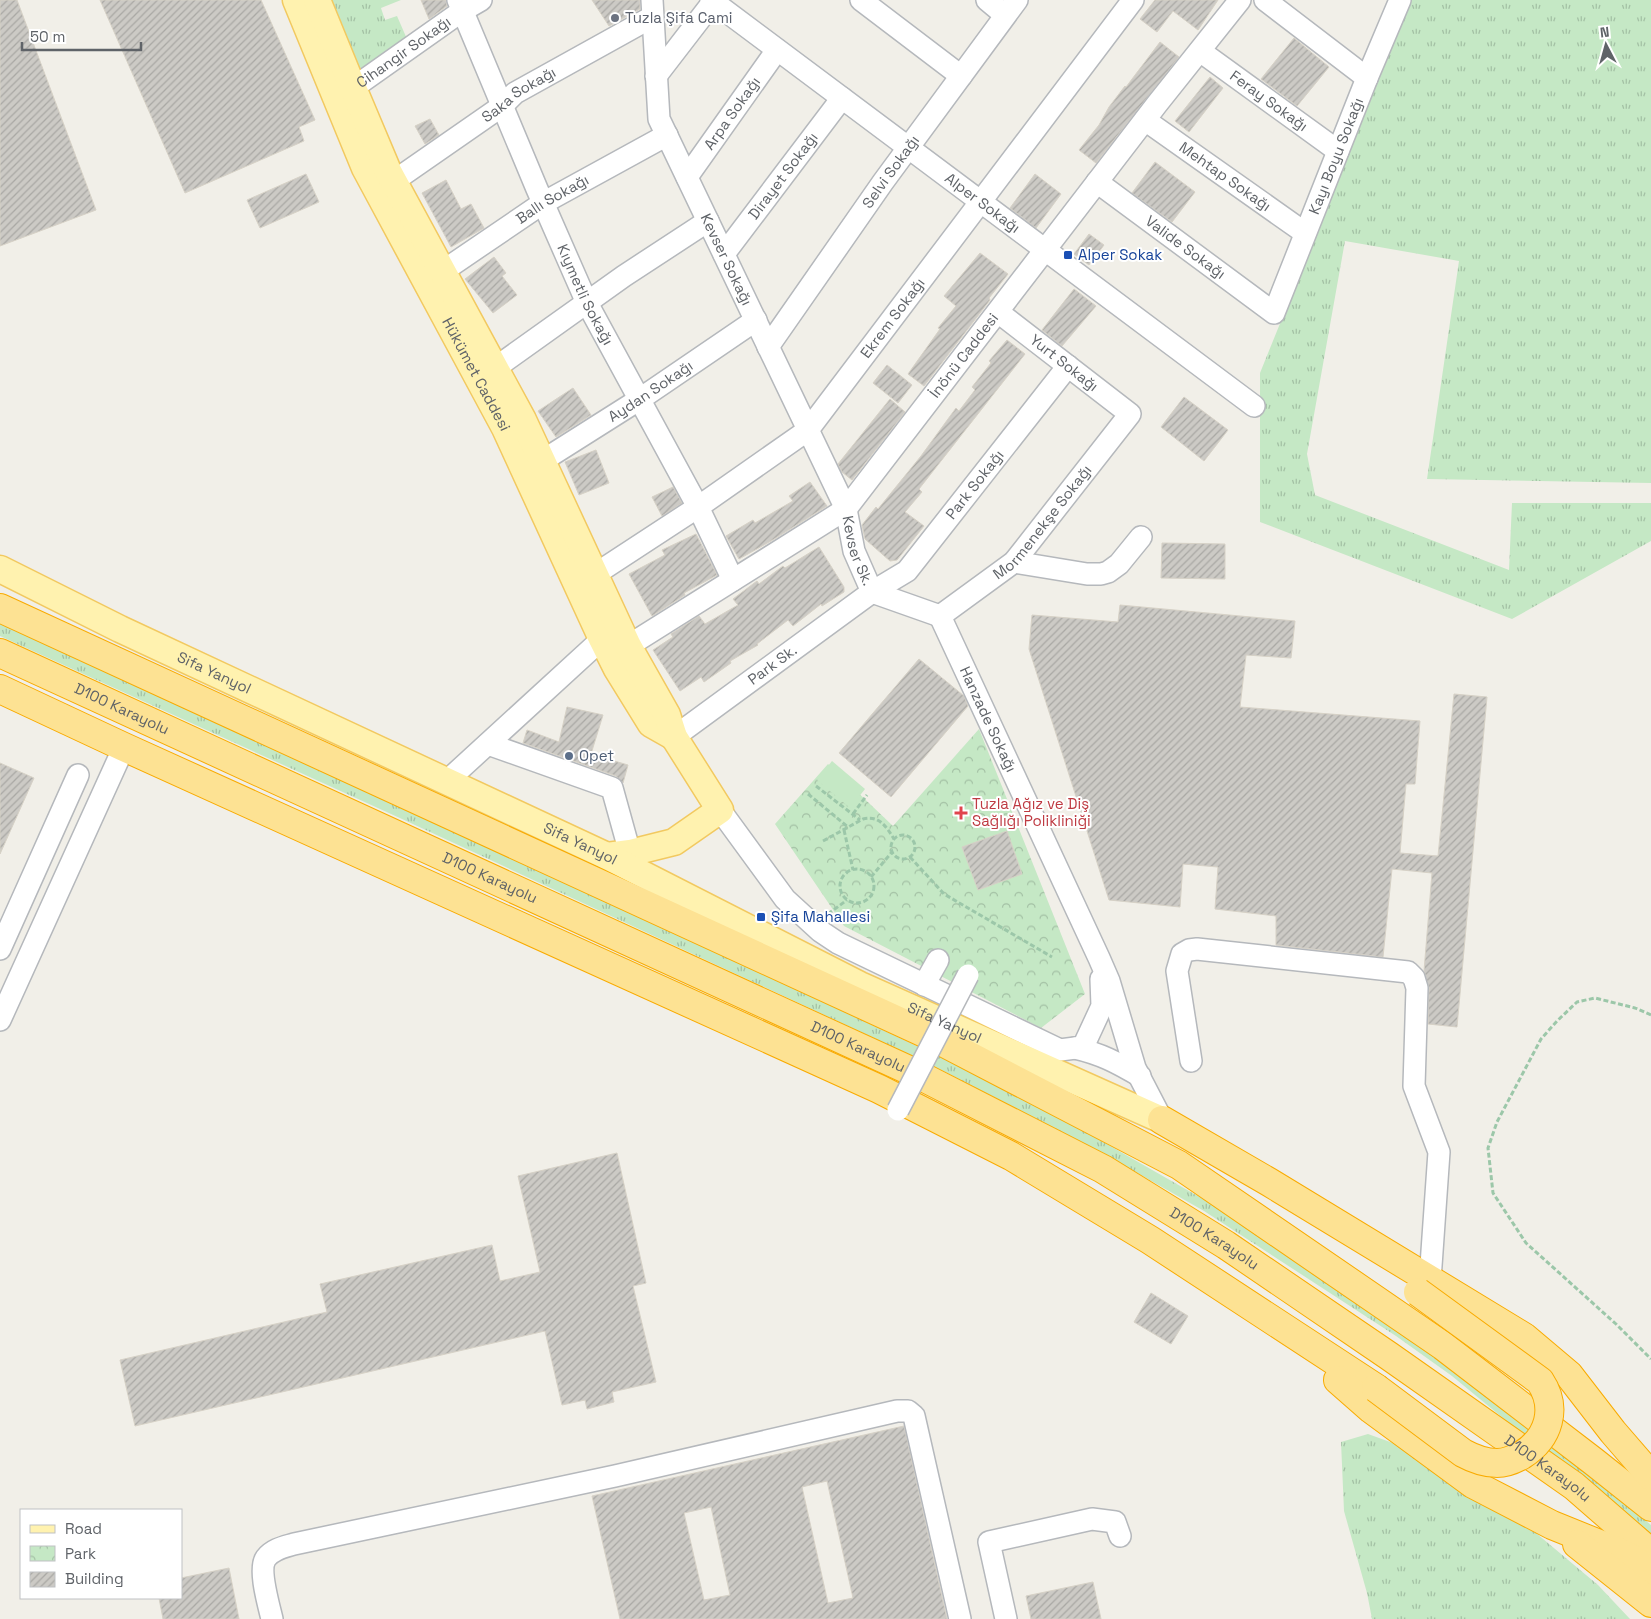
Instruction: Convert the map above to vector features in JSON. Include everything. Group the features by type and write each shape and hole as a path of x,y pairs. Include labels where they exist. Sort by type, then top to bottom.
{"highway":[{"path":"0,608 931,1036 1179,1165 1443,1346 1593,1460 1651,1507"},
{"name":"D100 Karayolu","path":"0,653 913,1072 1103,1169 1226,1245 1574,1486 1651,1553"},
{"path":"0,689 1011,1156 1150,1240 1260,1312 1376,1388 1472,1458 1498,1463 1514,1460 1531,1449 1545,1432 1549,1412 1545,1389 1540,1381 1424,1286 1269,1182 1162,1120"},
{"path":"1424,1286 1524,1337 1569,1375 1612,1432 1651,1476"},
{"path":"1260,1312 1371,1409 1474,1484 1552,1525 1633,1559 1651,1573"},
{"path":"1612,1432 1651,1457"},
{"path":"1552,1525 1651,1603"}],"main road":[{"name":"Hükümet Caddesi","path":"296,0 365,168 505,428 617,670 651,724 674,737"},
{"name":"Hükümet Caddesi","path":"318,0 376,144 394,181 495,368 542,461 628,646 667,714 674,737 720,810"},
{"name":"Sifa Yanyol","path":"0,569 120,629 447,781 618,854 860,984 1162,1120"},
{"path":"618,854 674,842 720,810"}],"street":[{"name":"Cihangir Sokağı","path":"353,88 460,5 481,0"},
{"path":"861,0 961,76"},
{"path":"988,0 1011,8"},
{"name":"Ekrem Sokağı","path":"594,575 698,507 808,430 1132,0"},
{"name":"İnönü Caddesi","path":"628,646 846,508 1145,120 1240,0"},
{"path":"1265,0 1367,78"},
{"name":"Kayı Boyu Sokağı","path":"1274,313 1400,0"},
{"path":"656,76 712,1"},
{"name":"Alper Sokağı","path":"712,1 1254,406"},
{"name":"Kıymetli Sokağı","path":"460,5 543,204 588,303 698,507 733,580"},
{"name":"Selvi Sokağı","path":"768,347 908,148 1011,8"},
{"name":"Kevser Sokağı","path":"652,9 659,118 846,508"},
{"name":"Saka Sokağı","path":"394,181 502,106 515,93 652,9"},
{"name":"Arpa Sokağı","path":"686,177 777,50"},
{"name":"Feray Sokağı","path":"1200,51 1338,151"},
{"name":"Dirayet Sokağı","path":"724,254 842,98"},
{"name":"Mehtap Sokağı","path":"1145,120 1305,233"},
{"name":"Ballı Sokağı","path":"442,271 543,204 667,136"},
{"name":"Valide Sokağı","path":"1097,182 1274,313"},
{"path":"495,368 624,276 708,221"},
{"name":"Yurt Sokağı","path":"998,312 1130,414"},
{"name":"Aydan Sokağı","path":"542,461 640,399 756,320"},
{"name":"Park Sokağı","path":"872,592 907,571 1068,366"},
{"name":"Mormenekşe Sokağı","path":"940,616 1014,562 1130,414"},
{"name":"Kevser Sk.","path":"846,508 854,551 872,592"},
{"path":"1014,562 1087,574 1101,574 1119,564 1141,537"},
{"path":"872,592 940,616"},
{"name":"Park Sk.","path":"674,737 872,592"},
{"name":"Hanzade Sokağı","path":"940,616 1100,958 1136,1068 1162,1120"},
{"path":"447,781 602,639"},
{"path":"488,744 612,788 618,854"},
{"path":"0,1020 124,747"},
{"path":"0,949 78,775"},
{"path":"720,810 786,899 814,926 838,943 1060,1050 1083,1047 1102,1006 1100,958"},
{"path":"1191,1061 1177,971 1182,954 1189,950 1197,949 1408,972 1414,978 1418,988 1414,1086 1439,1152 1424,1286"},
{"path":"924,986 938,960"},
{"path":"898,1110 968,975"},
{"path":"1075,1048 1097,1054 1118,1063 1140,1076"},
{"path":"272,1619 263,1570 265,1559 274,1551 294,1544 615,1476 897,1411 908,1411 914,1416 960,1619"},
{"path":"1006,1619 989,1542 1092,1519 1114,1522 1120,1536"}],"path":[{"path":"816,786 860,820"},
{"path":"808,794 848,827"},
{"path":"852,814 867,795"},
{"path":"823,841 860,820 869,817 878,819 887,827 894,839"},
{"path":"844,830 853,870"},
{"path":"902,835 912,840 915,847 910,857 906,859 898,858 892,852 891,845 894,839 902,835"},
{"path":"871,877 892,852"},
{"path":"910,857 944,894 1052,957"},
{"path":"853,870 864,871 871,877 873,884 873,890 867,899 857,903 847,900 840,891 841,880 848,872 853,870"},
{"path":"814,926 847,900"},
{"path":"1651,1014 1596,998 1577,1002 1541,1039 1496,1122 1488,1148 1493,1193 1526,1243 1616,1324 1651,1359"}],"green space":[{"path":"332,0 401,0 381,8 385,20 397,16 407,39 358,72"},
{"path":"1411,0 1651,0 1651,483 1427,479 1459,261 1345,241 1307,454 1315,495 1509,570 1512,503 1651,503 1651,541 1512,619 1260,522 1260,373"},
{"path":"0,623 609,902 983,1077 1098,1139 1217,1207 1397,1321 1651,1525 1651,1540 1452,1376 1396,1336 1204,1211 1104,1154 930,1064 402,819 0,636"},
{"path":"979,729 1085,994 1041,1028 844,926 775,824 828,764 893,826"},
{"path":"832,761 865,789 850,808 817,780"},
{"path":"1368,1434 1404,1447 1488,1508 1536,1533 1598,1585 1630,1619 1372,1619 1367,1593 1344,1511 1341,1442"}],"building":[{"path":"0,0 17,0 96,210 0,246"},
{"path":"100,0 261,0 315,120 299,127 304,141 185,193"},
{"path":"421,0 446,0 447,6 429,19"},
{"name":"Tuzla Şifa Cami","path":"592,0 640,0 640,9 609,26"},
{"path":"1155,0 1218,0 1198,30 1173,11 1157,32 1140,19"},
{"path":"1294,38 1329,67 1297,106 1261,79"},
{"path":"1160,42 1179,57 1096,163 1079,150 1099,125 1109,107"},
{"path":"1210,77 1223,88 1189,132 1175,121"},
{"path":"430,119 439,135 425,144 415,126"},
{"path":"1155,162 1195,192 1172,222 1132,193"},
{"path":"306,174 319,202 260,228 247,200"},
{"path":"1035,174 1061,194 1036,228 1010,208"},
{"path":"446,180 461,209 471,204 484,228 451,247 422,193"},
{"path":"1089,234 1104,245 1089,265 1074,254"},
{"path":"980,253 1008,274 924,386 908,374 940,329 938,328 956,306 944,296"},
{"path":"494,257 506,273 502,276 517,295 493,313 465,279"},
{"path":"1074,289 1096,306 1062,346 1042,330"},
{"path":"1007,340 1025,354 919,489 922,492 905,512 924,526 897,560 890,561 865,539 862,525 876,507 878,509 921,456 956,408 959,411 975,390 972,387 991,363 989,361"},
{"path":"887,365 912,385 898,403 873,383"},
{"path":"573,388 591,415 556,437 538,411"},
{"path":"1184,397 1228,430 1204,461 1161,427"},
{"path":"890,399 905,412 852,480 842,472 838,464"},
{"path":"596,450 609,483 579,495 565,462"},
{"path":"810,482 827,506 739,559 726,536 753,520 755,523 793,501 789,496"},
{"path":"673,487 682,503 662,516 652,497"},
{"path":"696,534 717,575 684,593 685,595 652,616 629,574 665,555 662,550"},
{"path":"1162,543 1225,544 1225,579 1161,578"},
{"path":"819,547 844,587 844,592 822,606 821,604 793,626 788,620 758,645 730,661 731,663 704,682 701,677 680,691 653,650 673,637 671,634 699,616 705,624 738,605 733,599 757,581 759,584 783,566 785,568"},
{"path":"1120,605 1295,621 1291,658 1246,655 1240,707 1420,721 1415,784 1406,784 1400,853 1438,856 1454,694 1487,697 1457,1027 1428,1024 1429,988 1424,971 1432,873 1392,869 1383,957 1276,945 1276,916 1215,909 1218,867 1183,864 1180,907 1109,900 1029,649 1032,615 1118,622"},
{"path":"919,659 964,696 968,706 891,797 839,753"},
{"path":"567,707 603,715 591,754 628,765 623,783 616,776 523,743 527,730 559,742"},
{"path":"0,763 34,778 0,854"},
{"path":"1007,831 1022,874 978,890 962,847"},
{"path":"617,1153 646,1283 633,1286 656,1382 612,1392 614,1402 587,1409 585,1400 562,1405 545,1331 135,1426 120,1360 327,1312 320,1284 492,1245 500,1281 540,1272 518,1176"},
{"path":"1151,1293 1188,1316 1171,1344 1134,1322"},
{"path":"904,1426 947,1619 620,1619 592,1496","holes":["827,1481 853,1598 828,1603 802,1487","711,1507 730,1595 704,1600 684,1513"]},
{"path":"229,1568 239,1619 163,1619 159,1599 182,1599 182,1578"},
{"path":"1093,1582 1101,1619 1031,1619 1026,1596"}],"place":[{"name":"Tuzla Şifa Cami","path":"615,18"},
{"name":"Alper Sokak","path":"1068,255"},
{"name":"Opet","path":"569,756"},
{"name":"Tuzla Ağız ve Diş Sağlığı Polikliniği","path":"961,813"},
{"name":"Şifa Mahallesi","path":"761,917"}]}
